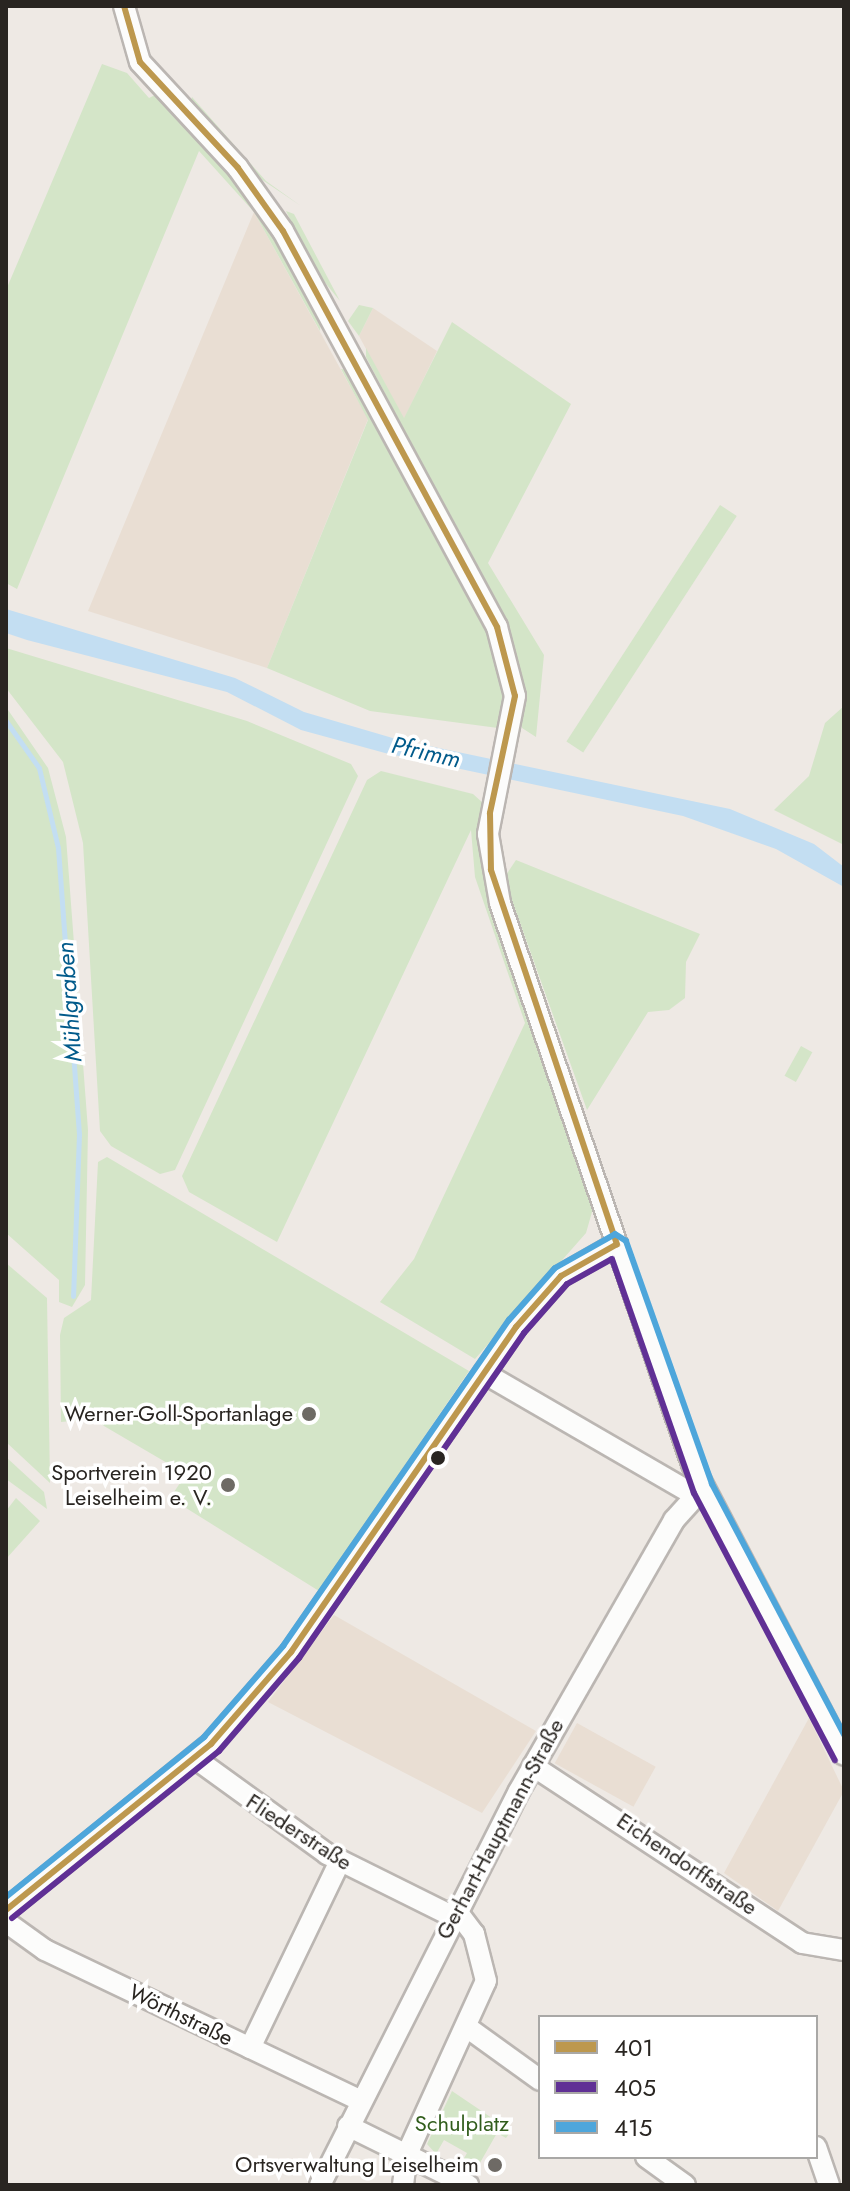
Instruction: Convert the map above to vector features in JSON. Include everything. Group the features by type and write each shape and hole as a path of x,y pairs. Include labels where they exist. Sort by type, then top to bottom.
{"street":[{"path":"124,6 140,62 238,168 283,231 487,607 512,666 508,746 497,787 491,870 698,1491 844,1755"},
{"path":"6,1910 196,1759 291,1652 484,1373 561,1276 617,1244"},
{"path":"484,1373 698,1491"},
{"name":"Gerhart-Hauptmann-Straße","path":"320,2185 454,1912 533,1766 698,1491"},
{"name":"Fliederstraße","path":"196,1759 340,1861 454,1912"},
{"name":"Eichendorffstraße","path":"533,1766 802,1943 844,1950"},
{"path":"250,2048 340,1861"},
{"path":"403,2185 407,2154 468,2028 487,1974 472,1929 454,1912"},
{"name":"Wörthstraße","path":"6,1922 45,1950 361,2101"},
{"path":"468,2028 538,2079"},
{"path":"348,2126 468,2185"},
{"path":"818,2153 829,2185"},
{"path":"649,2159 685,2185"}],"shaded area":[{"path":"254,212 368,419 267,668 88,611"},
{"path":"373,308 437,351 404,419 359,336"},
{"path":"334,1615 536,1731 482,1813 268,1702"},
{"path":"809,1718 844,1791 778,1911 724,1873"},
{"path":"577,1723 656,1767 633,1807 555,1763"}],"green space":[{"path":"102,64 127,73 149,98 155,95 245,192 321,319 320,331 254,212 199,151 17,589 6,583 6,290"},
{"path":"192,97 266,181 301,206 258,177 190,104"},
{"path":"286,211 294,214 340,301 313,268"},
{"path":"359,305 373,308 359,336 348,321"},
{"path":"452,322 571,404 488,563 544,655 536,737 522,728 522,675 504,621 366,357 366,348 404,418"},
{"path":"341,369 348,370 491,631 506,699 498,728 370,711 267,668 368,420"},
{"path":"720,505 737,516 583,752 566,742"},
{"path":"6,648 247,721 351,764 358,776 175,1170 160,1174 111,1146 100,1131 83,843 63,762 6,688"},
{"path":"844,706 844,845 774,810 809,776 825,723"},
{"path":"6,707 48,768 66,837 88,1130 85,1285 72,1307 59,1302 59,1280 6,1233"},
{"path":"381,771 473,794 483,803 489,896 594,1205 586,1233 475,1359 380,1302 414,1259 525,1023 475,877 471,830 277,1242 189,1192 182,1176 367,780"},
{"path":"516,860 700,934 686,962 685,998 669,1010 648,1012 587,1110 504,878"},
{"path":"801,1046 812,1052 796,1082 785,1076"},
{"name":"Werner-Goll-Sportanlage","path":"107,1157 469,1371 319,1591 170,1498 186,1474 92,1419 61,1422 60,1335 64,1318 91,1300 98,1162"},
{"path":"6,1263 47,1298 50,1483 6,1442"},
{"path":"6,1457 44,1492 47,1509 6,1479"},
{"path":"16,1498 40,1521 6,1559 6,1511"},
{"name":"Schulplatz","path":"452,2091 511,2131 506,2138 497,2133 473,2175 459,2167 467,2153 444,2140 436,2154 427,2144"}],"water":[{"name":"Pfrimm","path":"6,609 235,678 304,712 396,739 730,809 814,844 844,867 844,887 776,849 683,816 385,753 301,730 227,692 27,640 6,633"}],"waterway":[{"name":"Mühlgraben","path":"6,721 39,768 58,848 79,1134 73,1296"}],"transit line":[{"name":"401","path":"124,6 140,62 238,168 283,231 497,627 515,696 490,813 491,870 617,1244"},
{"name":"415","path":"6,1897 204,1737 283,1646 509,1320 555,1268 615,1234 626,1241 712,1484 844,1734"},
{"name":"401","path":"6,1910 211,1744 291,1652 516,1327 561,1276 617,1244"},
{"name":"405","path":"12,1918 219,1751 299,1658 524,1333 567,1284 612,1259 694,1493 835,1760"}],"place":[{"name":"Werner-Goll-Sportanlage","path":"309,1414"},
{"name":"Sportverein 1920 Leiselheim e. V.","path":"228,1485"},
{"name":"Ortsverwaltung Leiselheim","path":"495,2165"}]}
